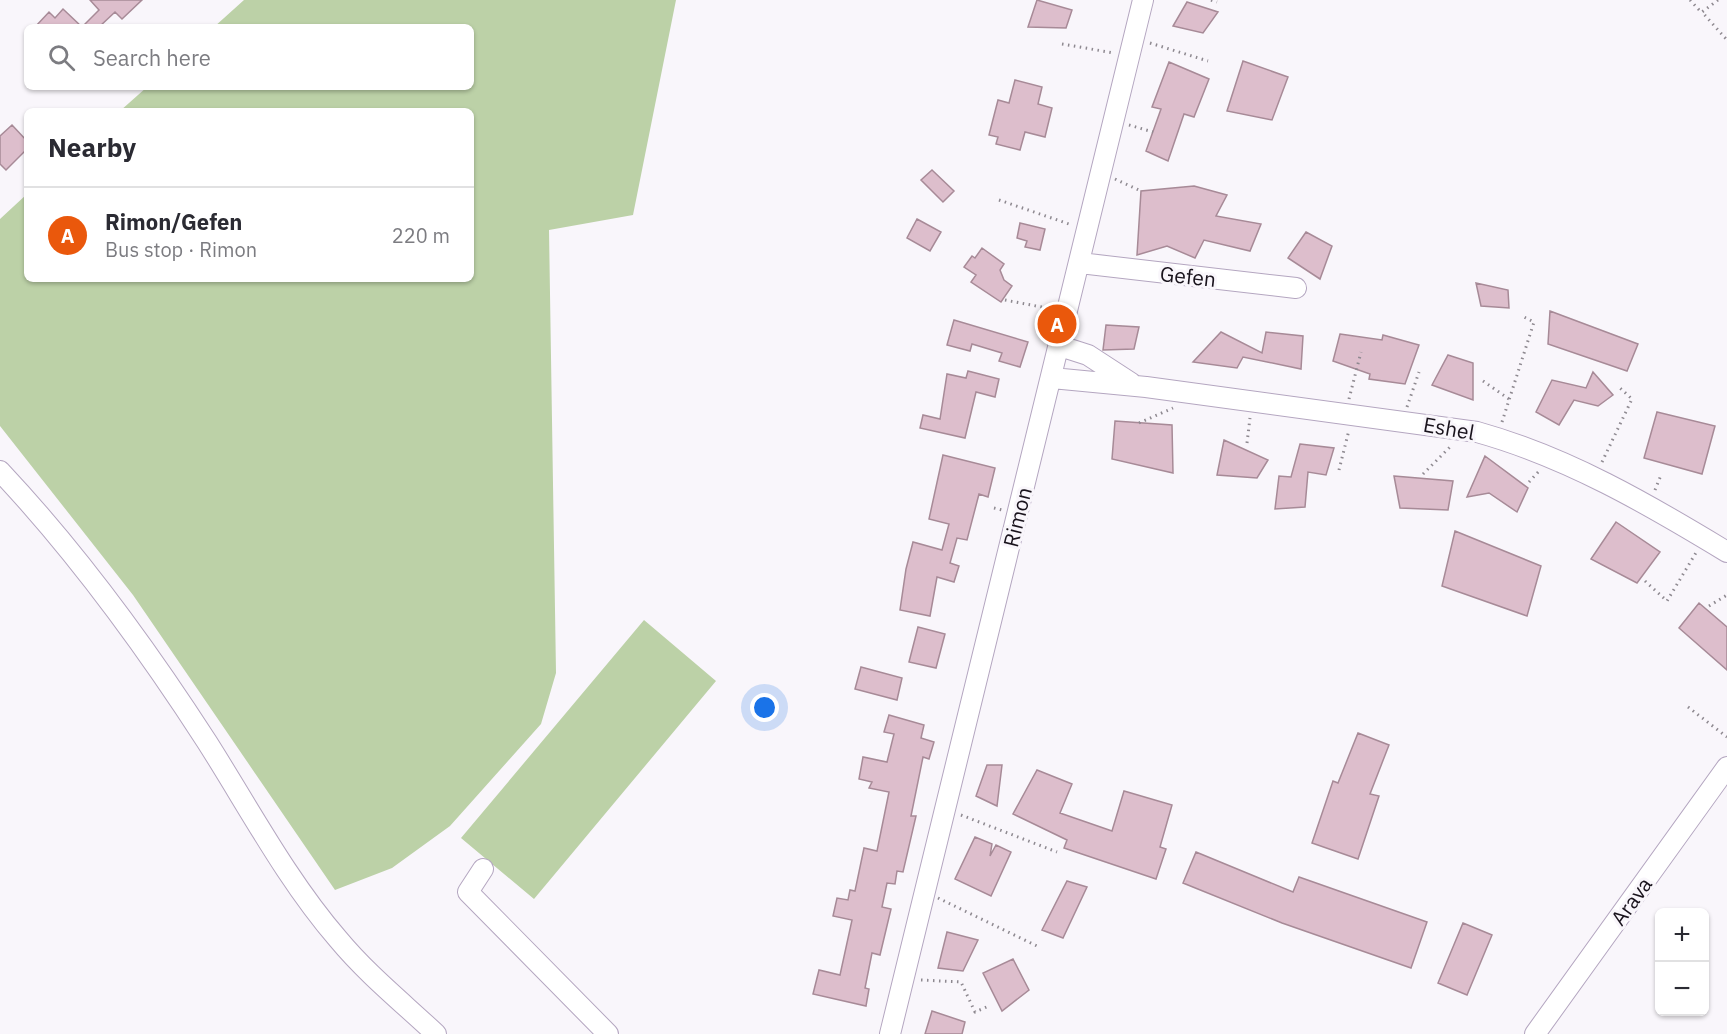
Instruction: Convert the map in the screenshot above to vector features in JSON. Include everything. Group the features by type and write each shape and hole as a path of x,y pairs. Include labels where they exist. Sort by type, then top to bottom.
{"street":[{"name":"Rimon","path":"890,1034 1143,0"},
{"name":"Gefen","path":"1080,263 1296,288"},
{"name":"Eshel","path":"1060,346 1088,355 1129,383 1146,387"},
{"name":"Eshel","path":"1052,378 1146,387 1349,413 1450,427 1498,438 1545,454 1594,477 1727,552"},
{"path":"0,471 32,504 119,612 190,716 293,878 338,939 436,1034"},
{"name":"Arava","path":"1535,1034 1727,767"},
{"path":"483,869 468,892 609,1034"}],"path":[{"path":"1211,0 1217,2"},
{"path":"1690,0 1727,40"},
{"path":"1702,13 1718,0"},
{"path":"1062,44 1132,47 1208,61"},
{"path":"1115,120 1153,132"},
{"path":"1102,173 1141,190"},
{"path":"999,200 1088,231"},
{"path":"1005,300 1068,312"},
{"path":"1498,438 1534,322 1522,316"},
{"path":"1339,470 1361,352"},
{"path":"1403,421 1419,372"},
{"path":"1483,381 1509,399"},
{"path":"1594,477 1632,399 1620,388"},
{"path":"1247,443 1253,401"},
{"path":"1423,474 1450,447 1441,446"},
{"path":"1645,581 1667,601 1704,538"},
{"path":"1709,606 1727,595"},
{"path":"1688,707 1727,737"},
{"path":"945,809 1057,852"},
{"path":"925,892 1037,946"},
{"path":"903,978 961,982 975,1012 989,1006"}],"green space":[{"path":"244,0 676,0 633,215 549,230 556,673 541,724 450,826 392,868 335,890 133,595 0,426 0,219 24,197 24,282 474,282 474,108 123,108 144,90 474,90 474,24 217,24"},
{"path":"644,620 716,681 534,899 461,838"}],"building":[{"path":"90,0 142,0 122,19 115,12 102,24 85,24 99,10"},
{"path":"1037,0 1072,10 1066,28 1028,27"},
{"path":"1187,2 1218,12 1203,33 1173,26"},
{"path":"63,9 79,24 38,24 49,12 55,18"},
{"path":"1243,61 1288,77 1272,120 1227,111"},
{"path":"1169,62 1209,79 1194,117 1184,114 1168,161 1146,151 1161,109 1152,107"},
{"path":"1015,80 1042,87 1038,104 1052,108 1045,137 1025,132 1020,150 996,144 998,137 989,135 998,100 1009,103"},
{"path":"12,125 24,138 24,152 6,170 0,164 0,136"},
{"path":"932,170 954,191 943,202 921,180"},
{"path":"1194,186 1227,195 1216,216 1261,224 1250,251 1204,240 1195,258 1167,246 1137,255 1141,191"},
{"path":"917,219 941,232 930,251 907,238"},
{"path":"1020,223 1045,229 1040,250 1025,247 1027,241 1017,238"},
{"path":"1306,232 1332,246 1320,279 1288,258"},
{"path":"982,248 1004,264 1000,270 1004,280 1012,286 1001,302 971,282 976,275 964,267"},
{"path":"1476,283 1508,290 1509,308 1481,306"},
{"path":"1550,311 1638,344 1627,371 1548,344"},
{"path":"954,320 1028,342 1020,367 999,361 1002,353 972,344 970,351 947,345"},
{"path":"1106,325 1139,327 1134,349 1103,350"},
{"path":"1221,332 1262,353 1266,332 1303,336 1301,369 1243,357 1237,368 1193,362"},
{"path":"1340,334 1382,340 1383,335 1419,345 1405,384 1369,379 1370,374 1333,361"},
{"path":"1448,355 1473,363 1473,400 1432,385"},
{"path":"968,371 999,379 995,397 976,392 965,438 920,428 923,415 940,419 947,374 966,378"},
{"path":"1593,372 1613,395 1598,406 1574,400 1559,425 1536,412 1552,380 1586,388"},
{"path":"1657,412 1715,426 1702,474 1644,458"},
{"path":"1115,421 1172,425 1173,473 1112,459"},
{"path":"1224,440 1268,460 1257,478 1217,475"},
{"path":"1300,444 1334,448 1326,475 1308,472 1305,507 1275,509 1279,476 1291,477"},
{"path":"943,455 995,468 988,497 979,494 967,540 957,538 950,563 959,566 954,582 937,577 930,616 900,610 906,569 913,542 942,550 949,524 929,519"},
{"path":"1485,456 1528,488 1517,512 1489,493 1467,497"},
{"path":"1394,476 1453,481 1448,510 1400,508"},
{"path":"1616,522 1660,552 1637,583 1591,559"},
{"path":"1455,531 1541,566 1527,616 1442,586"},
{"path":"1699,603 1727,627 1727,670 1679,628"},
{"path":"918,627 945,634 936,668 909,662"},
{"path":"861,667 902,678 897,700 855,689"},
{"path":"889,715 924,725 921,738 934,742 929,759 923,757 911,816 916,816 903,872 897,871 895,884 887,883 882,907 891,909 880,955 872,953 865,988 869,989 866,1006 813,994 819,970 840,975 852,920 833,916 837,898 848,900 850,890 855,891 864,848 877,851 889,792 869,788 872,782 859,779 863,757 887,762 894,734 884,732"},
{"path":"1358,733 1389,745 1370,794 1379,796 1358,859 1312,843 1333,781 1338,783"},
{"path":"987,765 1002,765 997,806 976,796"},
{"path":"1037,770 1072,784 1060,813 1112,831 1124,791 1172,805 1160,847 1166,849 1156,879 1064,848 1067,840 1013,814"},
{"path":"975,837 992,844 990,856 996,845 1011,852 991,896 955,879"},
{"path":"1196,852 1293,892 1299,877 1427,922 1411,968 1282,923 1183,883"},
{"path":"1067,881 1087,887 1063,938 1042,930"},
{"path":"1463,923 1492,935 1467,995 1438,983"},
{"path":"947,932 978,940 963,971 938,968"},
{"path":"1013,959 1029,990 1002,1011 983,973"},
{"path":"932,1011 965,1022 962,1034 925,1034"}],"place":[{"name":"Rimon/Gefen","path":"1057,324"}]}
